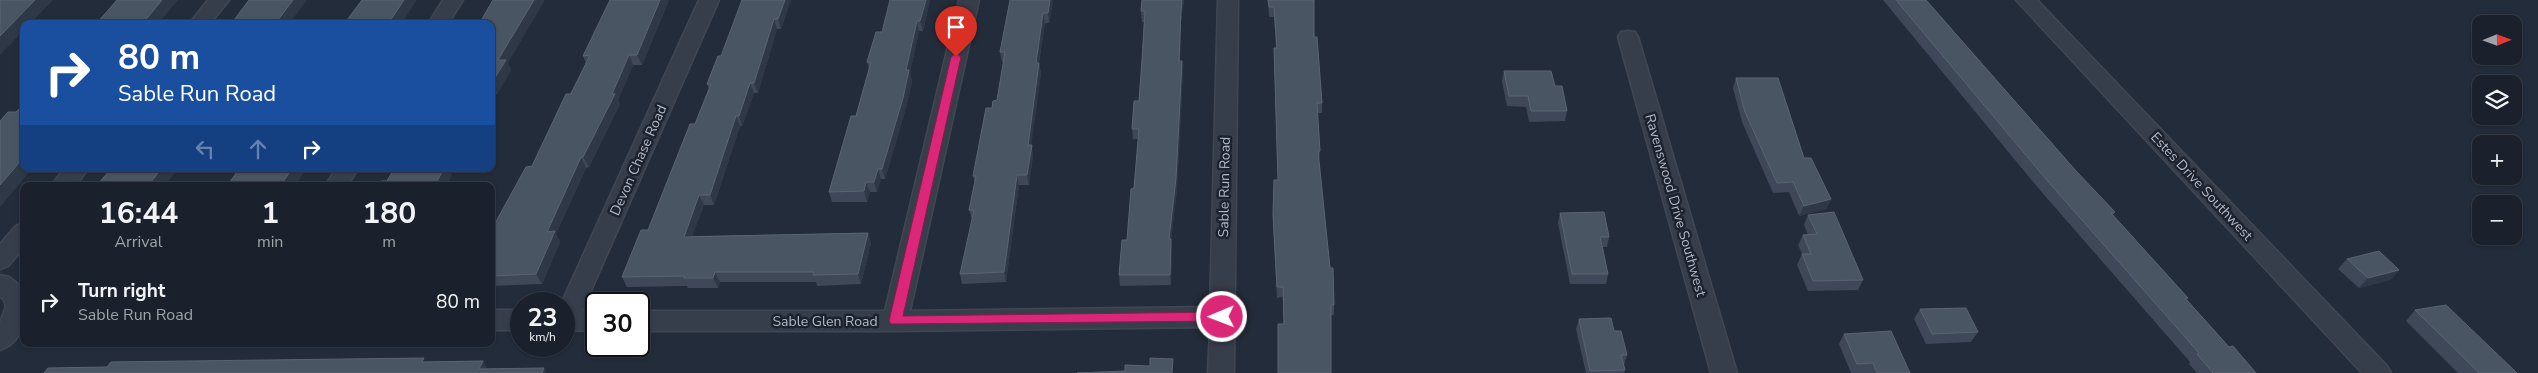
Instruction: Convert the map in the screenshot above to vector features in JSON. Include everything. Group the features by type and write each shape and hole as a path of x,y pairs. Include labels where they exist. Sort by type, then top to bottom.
{"street":[{"path":"202,20 219,0"},
{"path":"440,20 453,0"},
{"name":"Devon Chase Road","path":"575,298 709,0"},
{"path":"895,321 969,0"},
{"name":"Sable Run Road","path":"1221,373 1228,0"},
{"name":"Estes Drive Southwest","path":"2026,0 2378,373"},
{"name":"Ravenswood Drive Southwest","path":"1628,37 1724,373"},
{"path":"66,182 74,172"},
{"path":"0,260 20,237"},
{"path":"0,284 13,290 19,301 18,314 11,333"},
{"name":"Sable Glen Road","path":"650,321 895,321 1222,317"},
{"path":"495,320 510,320"}],"building":[{"path":"0,0 35,0 0,36"},
{"path":"117,0 162,0 145,20 100,20"},
{"path":"249,0 293,0 278,20 234,20"},
{"path":"362,0 404,0 391,20 347,20"},
{"path":"493,0 534,0 498,60 506,60 495,78 495,20 481,20"},
{"path":"610,0 660,0 637,55 629,55 612,94 615,94 583,157 581,157 547,232 555,231 536,274 495,276 495,223 526,167 532,166 566,94 571,94 590,55 583,56"},
{"path":"742,0 785,0 778,19 774,19 754,83 750,83 739,116 736,116 710,195 699,195 684,237 868,233 858,274 813,275 814,272 715,272 713,278 684,278 684,276 622,277 641,230 648,230 690,124 695,124 711,84 707,84 718,56 721,56"},
{"path":"890,0 926,0 920,21 917,21 906,70 909,70 903,98 882,169 878,169 874,182 866,182 864,191 829,192 851,116 856,116 871,62 867,62 876,32 882,32"},
{"path":"1010,0 1050,0 1048,13 1043,13 1036,63 1039,63 1028,145 1032,145 1027,175 1017,175 1004,272 960,274 974,210 969,210 976,176 973,176 986,108 992,108 993,101 997,100 1005,52 1000,52"},
{"path":"1142,0 1182,0 1179,61 1182,61 1176,178 1169,239 1171,239 1170,275 1119,275 1122,240 1127,240 1131,189 1134,188 1139,129 1132,129 1134,101 1139,101 1145,11 1141,11"},
{"path":"1268,0 1314,0 1314,37 1317,37 1322,103 1317,103 1320,151 1318,151 1330,268 1333,268 1334,305 1331,305 1331,373 1278,373 1278,324 1284,324 1283,287 1277,287 1273,214 1274,180 1278,180 1274,48 1277,48 1274,7 1269,7"},
{"path":"1896,0 1926,0 2077,172 2115,212 2111,213 2188,298 2185,298 2229,347 2233,346 2256,373 2213,373 2197,354 2199,353 2045,178"},
{"path":"1504,71 1551,71 1555,86 1562,86 1567,111 1531,111 1528,96 1509,96"},
{"path":"1736,78 1778,78 1804,158 1811,158 1831,199 1804,206 1793,182 1777,183 1745,112"},
{"path":"20,108 20,162 0,185 0,121 8,112 16,112"},
{"path":"108,172 159,172 151,182 100,182"},
{"path":"237,172 290,172 283,182 230,182"},
{"path":"392,172 442,172 436,182 380,182 387,181"},
{"path":"1604,212 1609,237 1600,237 1608,274 1572,274 1560,213"},
{"path":"1834,212 1863,280 1813,281 1802,254 1811,254 1803,235 1817,234 1808,215"},
{"path":"2379,251 2399,270 2368,278 2347,259"},
{"path":"2446,305 2517,373 2479,373 2415,310"},
{"path":"1966,308 1978,332 1932,334 1920,309"},
{"path":"1611,318 1614,331 1621,331 1627,355 1621,355 1625,370 1590,371 1579,319"},
{"path":"1891,331 1910,373 1877,373 1873,363 1857,364 1844,334"},
{"path":"424,358 422,362 483,361 479,369 544,368 542,373 44,373 48,368 107,367 111,362"},
{"path":"1150,358 1173,359 1172,373 1077,373 1125,371 1125,365 1150,366"}],"route":[{"path":"956,57 895,321 1222,317"}]}
